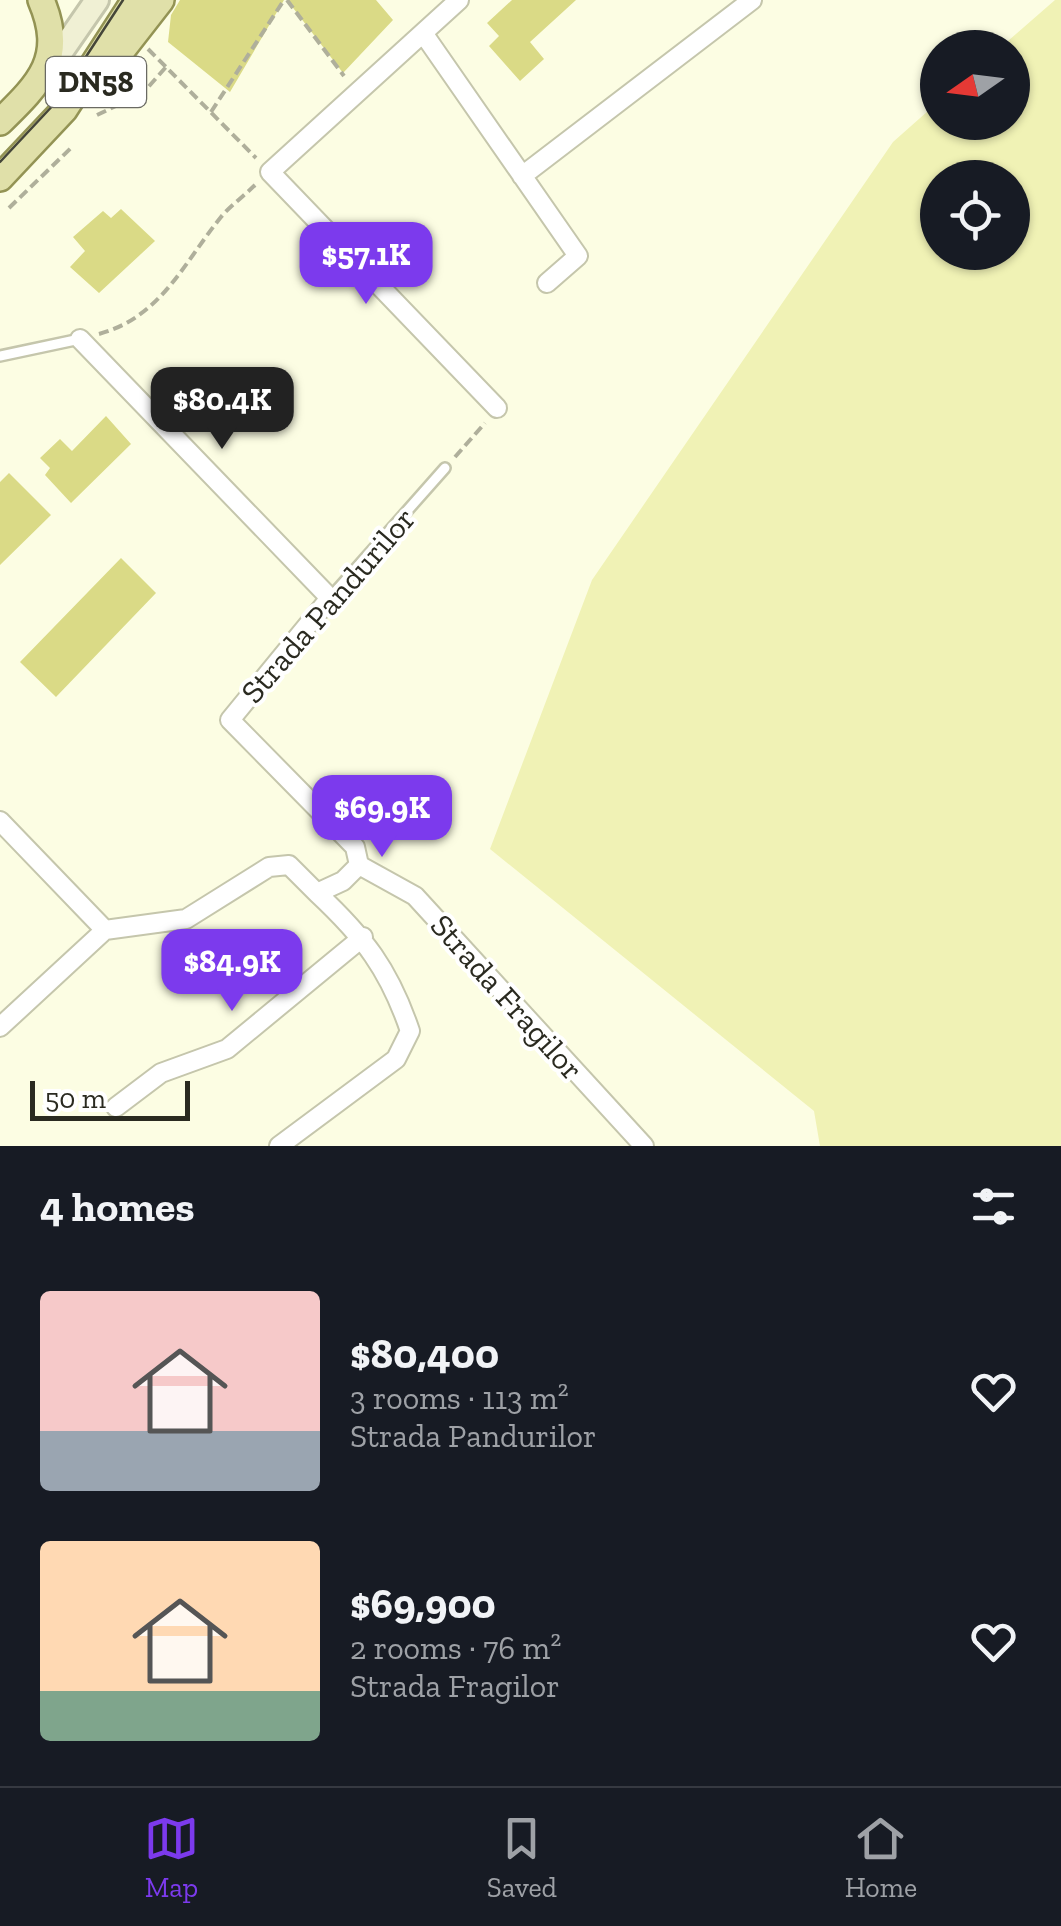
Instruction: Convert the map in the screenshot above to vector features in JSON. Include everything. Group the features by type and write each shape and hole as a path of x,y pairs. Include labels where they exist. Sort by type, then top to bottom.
{"main road":[{"name":"DN58","path":"0,122 43,77 50,42 49,20 40,0"},
{"path":"43,77 97,0"},
{"path":"33,169 136,0"},
{"name":"DN58","path":"0,178 33,169 161,0"}],"street":[{"path":"459,0 270,172 497,408"},
{"path":"522,176 752,0"},
{"path":"423,33 578,256 547,283"},
{"path":"80,340 330,598"},
{"name":"Strada Pandurilor","path":"330,598 230,720 356,847 359,864"},
{"path":"0,821 105,930"},
{"path":"317,892 343,881 359,864"},
{"name":"Strada Fragilor","path":"359,864 414,896 644,1146"},
{"path":"0,1027 105,930 186,919 269,868 289,865 364,936 396,990 410,1031 396,1059 280,1146"},
{"path":"116,1106 161,1072 227,1049 364,936"}],"lane":[{"path":"0,356 80,340"},
{"name":"Strada Pandurilor","path":"330,598 445,468"}],"path":[{"path":"211,112 285,0 356,93"},
{"path":"80,340 121,328 160,301 222,216 270,172 147,48"},
{"path":"97,115 143,93 166,67"},
{"path":"9,208 33,169 73,146"},
{"path":"445,468 497,408"}],"green space":[{"path":"1055,0 1061,0 1061,1146 820,1146 814,1111 490,849 592,580 893,142 920,118 920,140 1030,140 1030,30 1021,30"}],"building":[{"path":"180,0 284,0 230,92 168,42 171,15"},
{"path":"287,0 376,0 393,20 343,73"},
{"path":"512,0 576,0 530,42 544,59 520,81 489,46 499,36 487,23"},
{"path":"121,209 155,241 99,293 70,267 85,251 73,237 103,211 111,218"},
{"path":"106,416 131,444 71,503 45,475 50,468 40,458 60,439 72,451"},
{"path":"9,473 51,515 0,565 0,482"},
{"path":"121,558 156,593 56,697 20,662"}],"tram line":[{"path":"0,162 57,101 123,0"}]}
